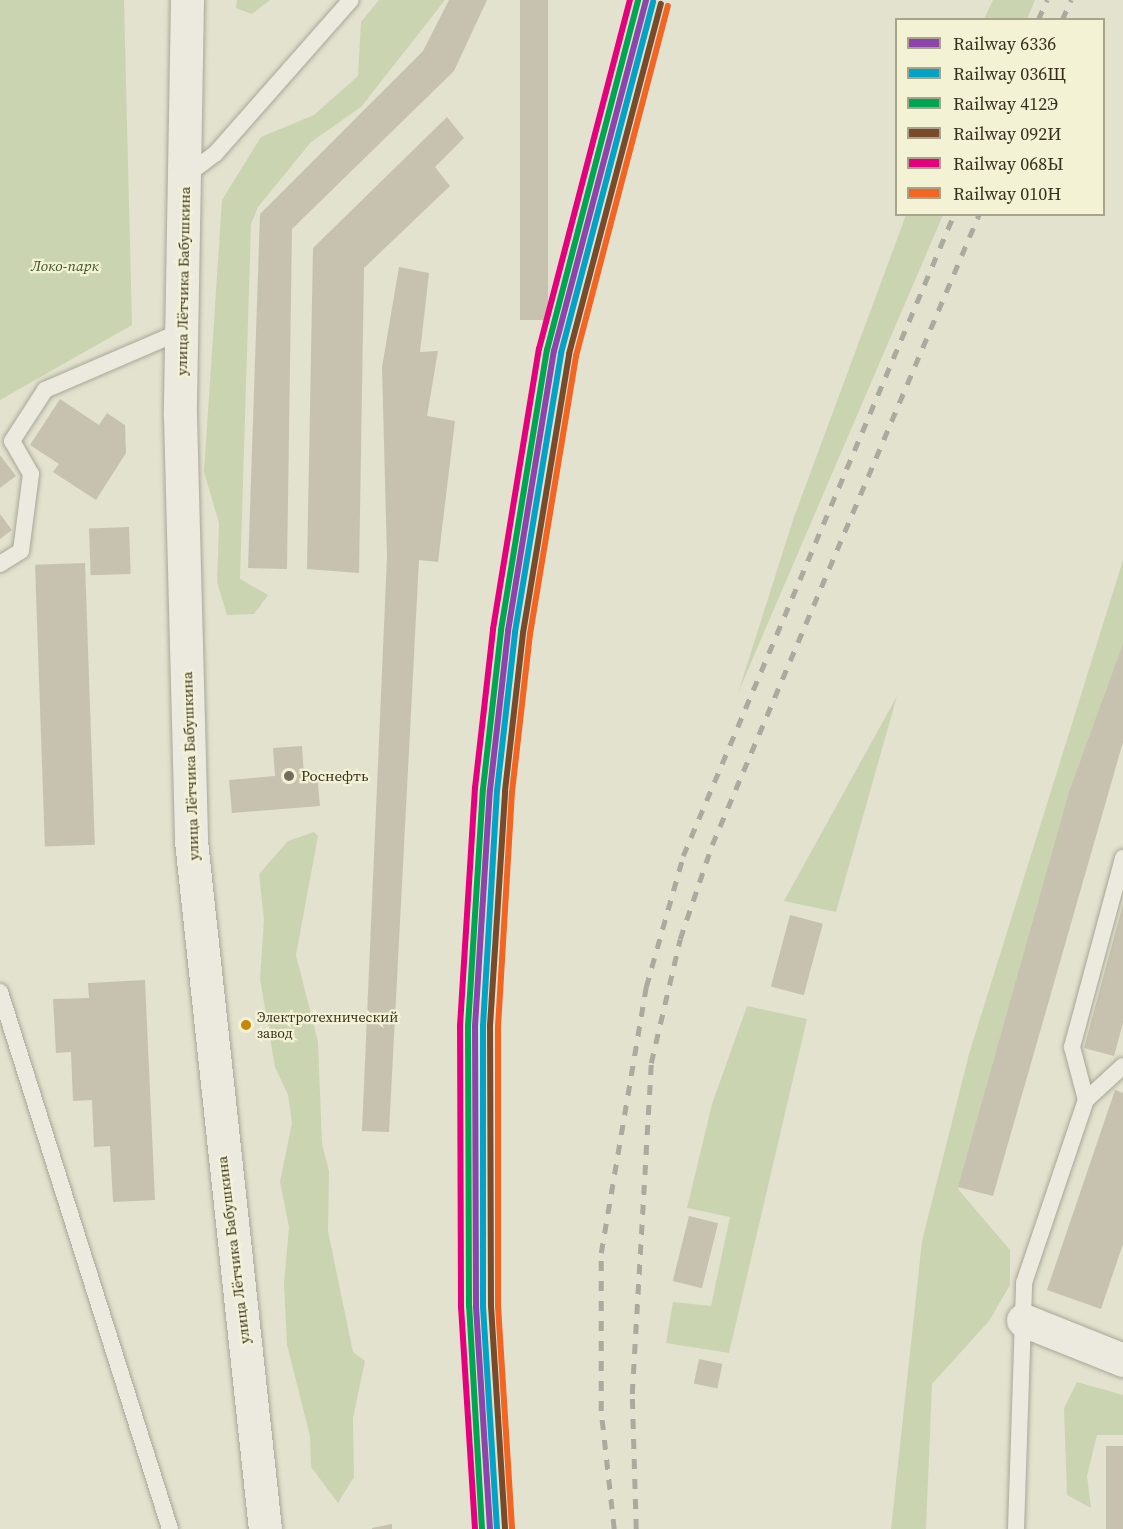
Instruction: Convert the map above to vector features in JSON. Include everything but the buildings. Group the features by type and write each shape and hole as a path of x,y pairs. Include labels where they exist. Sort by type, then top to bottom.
{"main road":[{"name":"улица Лётчика Бабушкина","path":"187,0 182,331 190,841 265,1529"},
{"path":"1023,1320 1123,1360"}],"lane":[{"path":"184,177 214,154 351,0"},
{"path":"0,564 21,551 31,474 12,441 45,390 182,331"},
{"path":"1086,1100 1072,1047 1123,858"},
{"path":"0,992 170,1529"},
{"path":"1016,1529 1024,1283 1086,1100 1123,1066"}],"green space":[{"name":"Локо-парк","path":"0,0 124,0 132,325 0,400"},
{"path":"237,0 270,0 252,14 236,8"},
{"path":"379,0 445,0 361,107 311,142 258,207 251,224 240,579 268,595 254,614 227,615 217,582 219,523 204,472 222,200 261,137 314,115 358,76 361,22"},
{"path":"993,0 1035,0 1027,18 984,18"},
{"path":"906,216 943,216 738,693 794,517"},
{"path":"1123,560 1123,681 1097,717 958,1189 1010,1250 1010,1285 989,1321 932,1384 926,1529 891,1529 922,1241 969,1054"},
{"path":"897,696 836,912 784,901"},
{"path":"314,832 318,836 296,955 318,1042 322,1144 329,1171 328,1231 353,1352 365,1361 353,1418 354,1477 338,1503 311,1467 310,1436 287,1345 284,1284 289,1227 280,1182 292,1123 288,1095 275,1067 260,979 264,920 259,874 288,841"},
{"path":"747,1006 807,1019 729,1353 666,1343 673,1302 711,1306 730,1217 687,1208 712,1104"},
{"path":"1077,1382 1123,1395 1123,1435 1097,1435 1087,1476 1091,1508 1067,1495 1064,1408"}],"railway":[{"path":"1039,18 1047,0"},
{"path":"1063,18 1071,0"},
{"path":"614,1529 601,1411 601,1253 646,987 683,856 953,216"},
{"path":"636,1529 632,1394 651,1063 680,939 712,845 978,216"}],"rail line":[{"name":"068Ы","path":"475,1529 461,1306 460,1026 475,788 493,629 539,349 630,0"},
{"name":"412Э","path":"482,1529 469,1306 468,1026 483,789 501,630 547,350 638,0"},
{"name":"6336","path":"490,1529 476,1306 475,1026 490,790 508,631 554,351 646,0"},
{"name":"036Щ","path":"497,1529 483,1306 483,1026 497,791 515,632 561,353 653,2"},
{"name":"092И","path":"505,1528 491,1306 490,1026 505,791 523,633 569,354 661,4"},
{"name":"010Н","path":"512,1528 498,1305 498,1027 512,792 530,634 576,356 668,6"}],"place":[{"name":"Роснефть","path":"289,776"},
{"name":"Электротехнический завод","path":"246,1025"}]}
